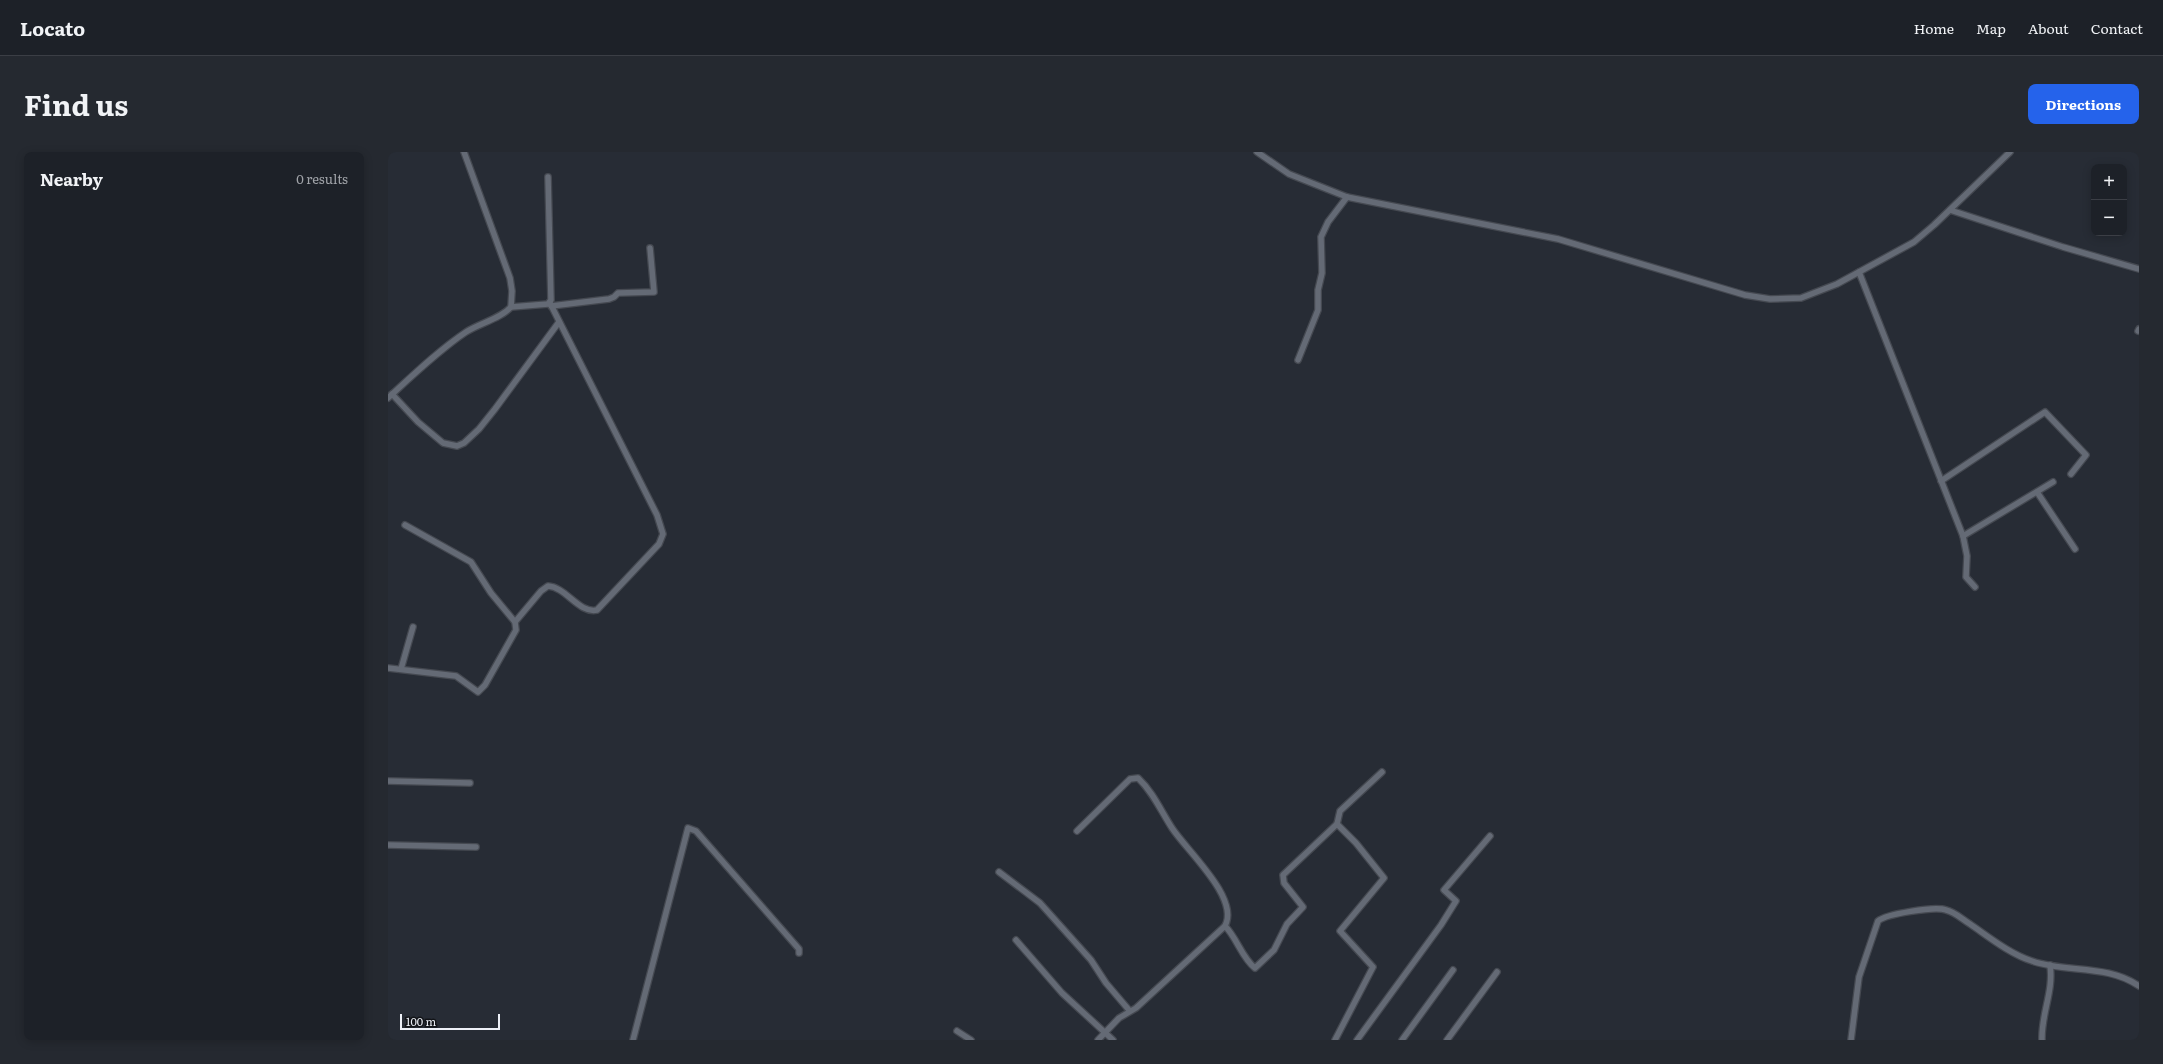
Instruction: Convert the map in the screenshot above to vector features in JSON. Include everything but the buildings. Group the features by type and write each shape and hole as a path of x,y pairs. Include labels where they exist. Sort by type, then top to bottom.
{"street":[{"path":"464,152 510,278 512,291 511,307"},
{"path":"1256,152 1289,174 1347,197 1558,239 1745,295 1770,299 1801,298 1837,284 1914,242 1950,210 2010,152"},
{"path":"515,622 541,591 548,586 555,588 586,609 597,610 659,544 663,534 657,515 551,304 548,177"},
{"path":"1298,360 1318,310 1318,290 1322,273 1321,237 1328,222 1347,197"},
{"path":"1950,210 2063,247 2139,268"},
{"path":"559,322 495,409 479,429 464,443 457,446 443,443 390,396 461,336 504,313 511,307 609,299 618,293 654,292 650,248"},
{"path":"1859,272 1963,536 1967,556 1966,577 1975,587"},
{"path":"1941,481 2045,412 2086,455 2071,474"},
{"path":"1963,536 2053,482"},
{"path":"2037,492 2075,549"},
{"path":"388,668 456,676 478,692 485,685 515,633 515,622 491,593 472,562 406,525"},
{"path":"401,669 413,627"},
{"path":"1225,926 1232,933 1251,965 1256,968 1274,950 1287,924 1303,907 1284,883 1283,875 1337,824 1340,811 1382,772"},
{"path":"1077,831 1130,779 1138,778 1153,796 1173,829 1205,868 1224,898 1228,909 1228,920 1225,926 1140,1004 1119,1018 1098,1040"},
{"path":"388,781 470,784"},
{"path":"1335,1040 1374,967 1340,931 1384,878 1356,843 1337,824"},
{"path":"633,1040 688,828 696,831 799,949 799,953"},
{"path":"1358,1040 1441,925 1456,901 1444,890 1490,836"},
{"path":"388,845 476,847"},
{"path":"999,872 1046,909 1091,960 1106,983 1129,1010"},
{"path":"1851,1040 1859,977 1878,921 1882,918 1940,909 1946,910 2021,957 2050,965 2101,971 2123,977 2139,986"},
{"path":"1016,940 1062,993 1113,1040"},
{"path":"2042,1040 2042,1024 2052,985 2050,965"},
{"path":"1402,1040 1453,970"},
{"path":"1446,1040 1497,972"},
{"path":"957,1031 971,1040"}]}
